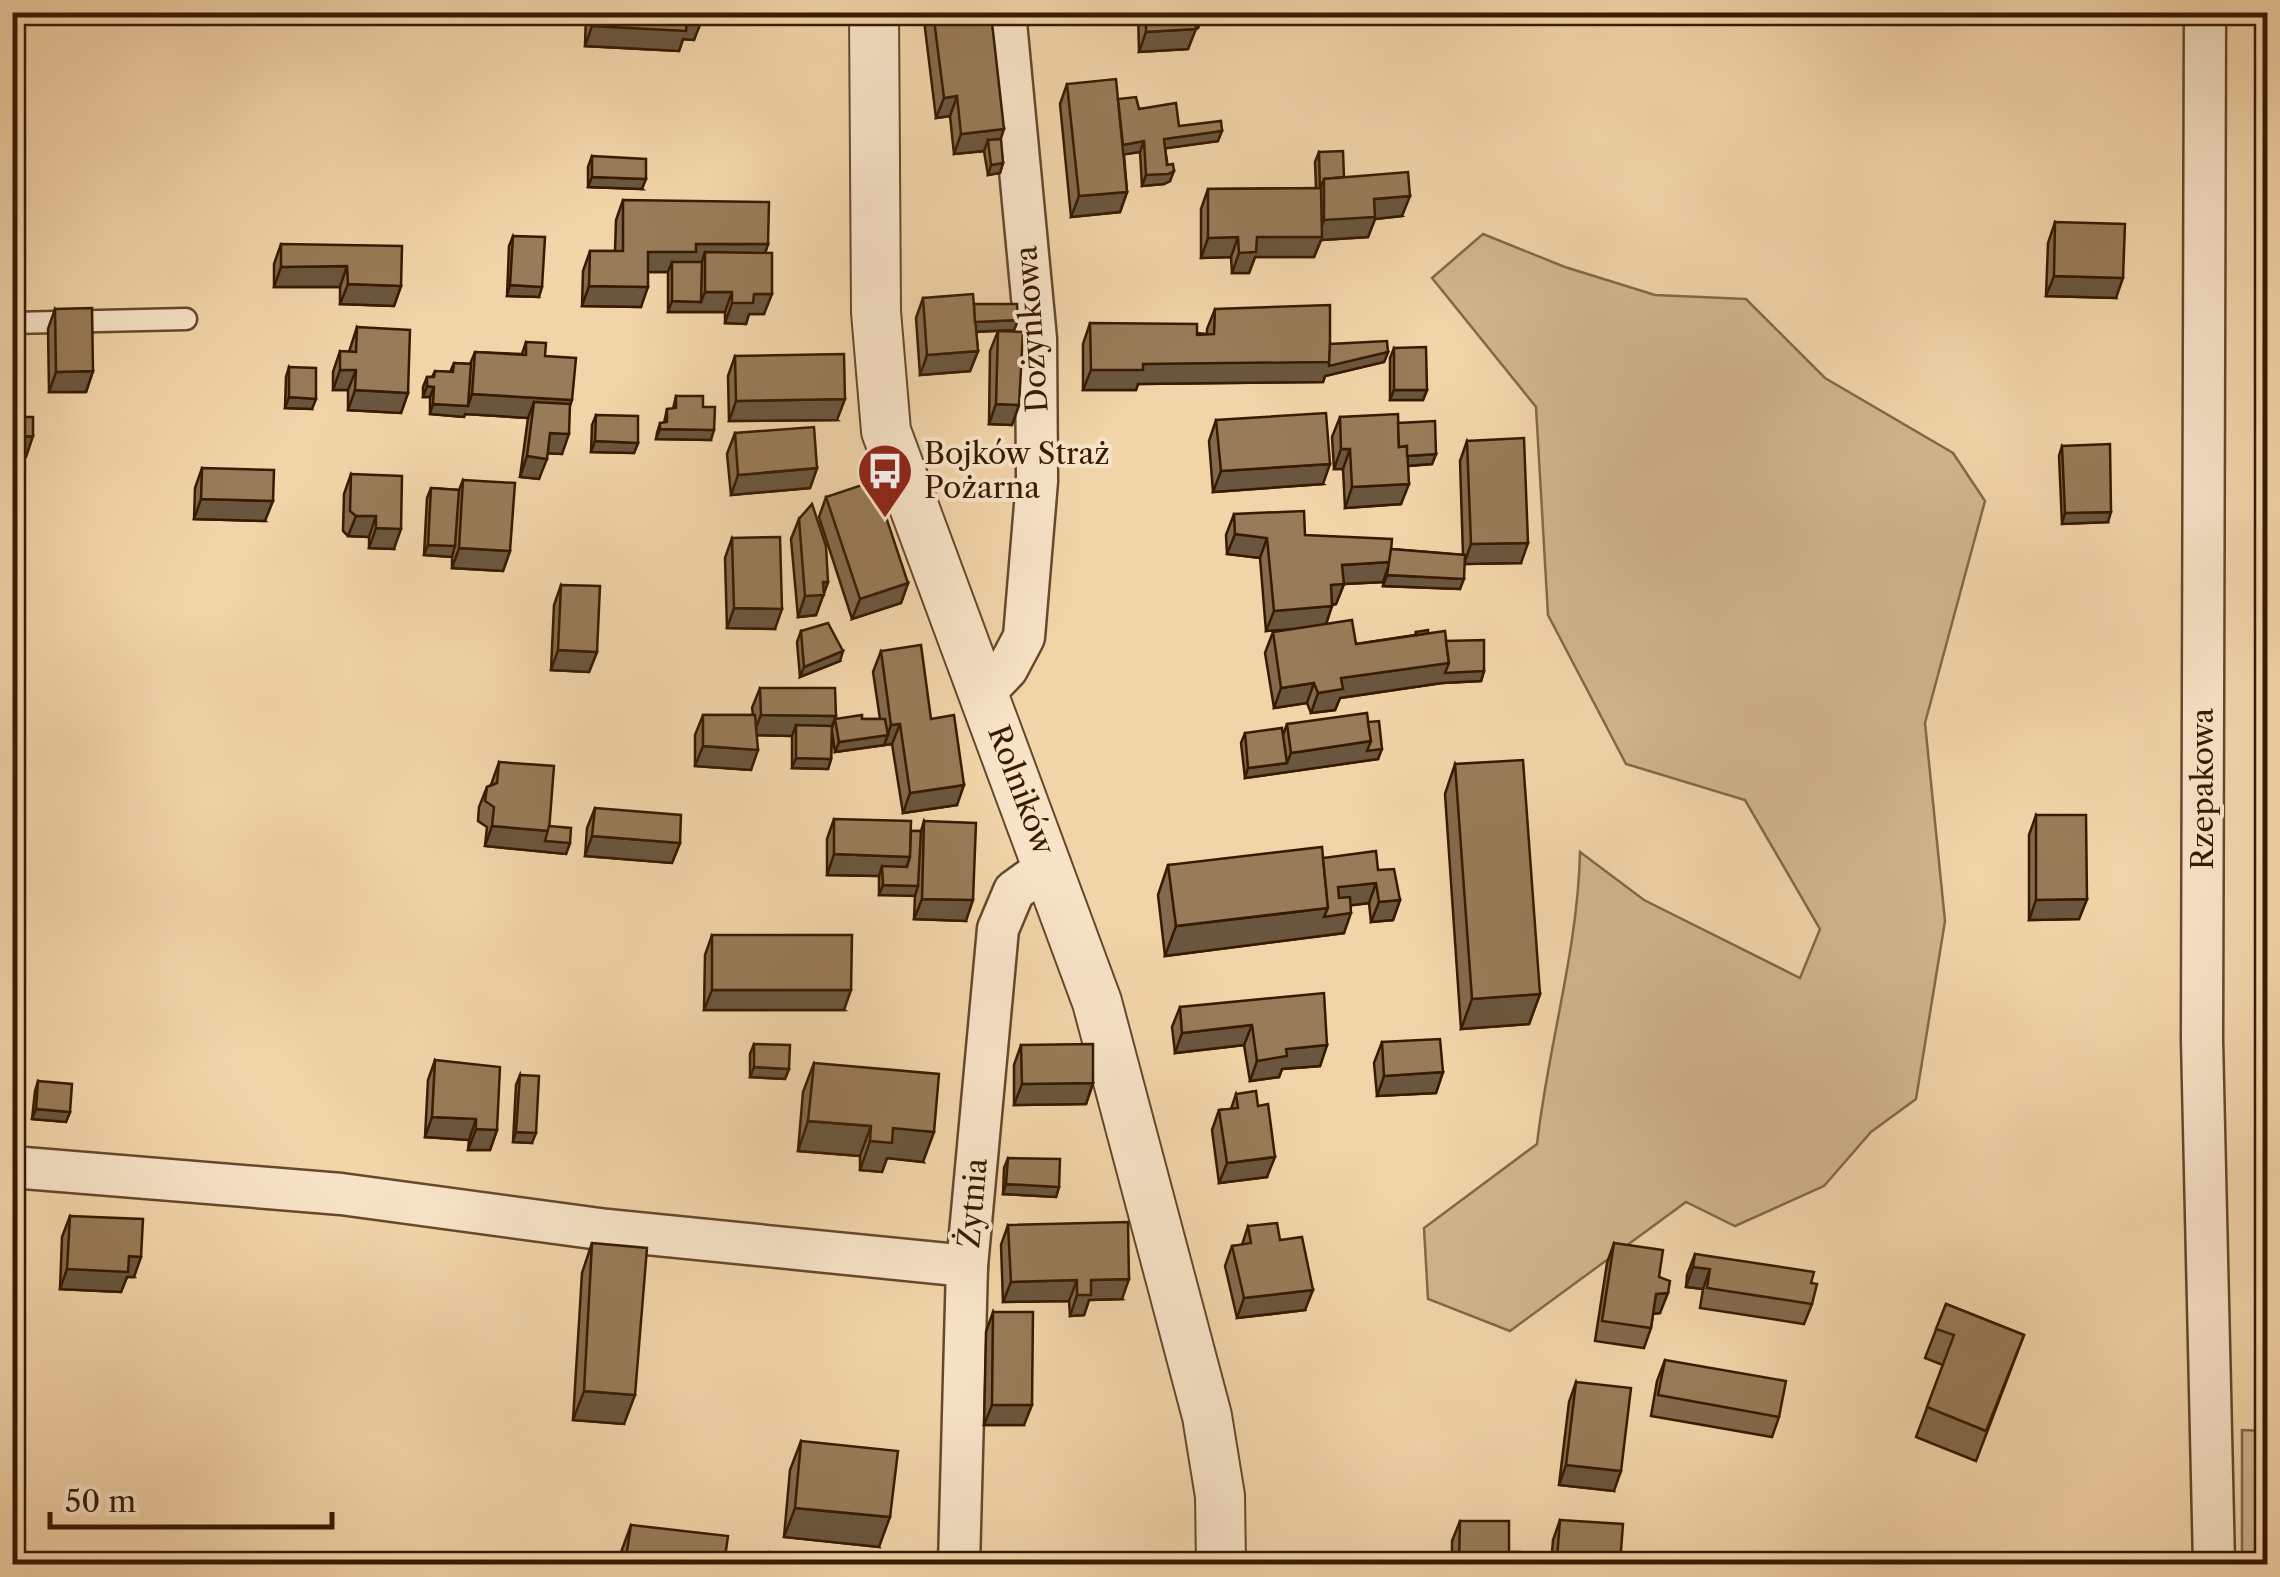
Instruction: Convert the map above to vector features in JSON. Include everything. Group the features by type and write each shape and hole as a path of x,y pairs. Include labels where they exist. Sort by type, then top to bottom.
{"street":[{"name":"Rolników","path":"874,12 876,312 881,402 898,469 1050,865 1097,1002 1207,1416 1220,1496 1221,1564"},
{"name":"Dożynkowa","path":"984,692 1007,669 1024,637 1037,481 1036,339 1005,12"},
{"name":"Rzepakowa","path":"2205,12 2202,1040 2214,1564"},
{"name":"Żytnia","path":"959,1564 968,1266 998,929 1014,891 1050,865"},
{"path":"12,1167 340,1194 608,1230 968,1266"}],"lane":[{"path":"12,323 186,319"}],"shaded area":[{"path":"1483,234 1565,267 1655,295 1746,299 1825,378 1953,453 1985,501 1925,723 1945,921 1916,1099 1871,1132 1824,1186 1735,1226 1686,1202 1510,1331 1428,1299 1424,1228 1537,1144 1574,925 1580,852 1644,900 1800,978 1820,929 1745,800 1626,764 1548,615 1536,407 1432,278"},
{"path":"2242,1430 2267,1431 2267,1564 2242,1564"}],"building":[{"path":"593,12 702,12 702,20 687,19 686,31 592,26"},
{"path":"933,12 991,14 1004,129 961,134 957,96 944,98"},
{"path":"1146,12 1194,12 1196,29 1146,32"},
{"path":"1116,79 1127,192 1079,196 1067,84"},
{"path":"1136,97 1139,109 1176,103 1179,126 1221,121 1222,131 1164,139 1167,165 1173,164 1174,171 1146,175 1144,141 1123,145 1118,99"},
{"path":"1001,139 1003,163 991,165 988,140"},
{"path":"1343,151 1344,177 1324,179 1320,189 1319,152"},
{"path":"592,156 646,159 646,179 592,177"},
{"path":"1408,172 1410,196 1374,199 1375,217 1324,220 1324,179"},
{"path":"1321,188 1322,237 1257,237 1256,252 1239,253 1238,237 1208,238 1208,189"},
{"path":"623,200 769,202 768,244 696,244 696,252 648,252 648,287 589,286 590,251 623,251"},
{"path":"2055,222 2125,224 2123,278 2054,276"},
{"path":"513,236 545,237 542,287 510,285"},
{"path":"281,244 402,246 401,286 348,284 347,266 281,267"},
{"path":"705,252 772,253 772,294 754,294 753,303 732,303 732,292 705,292"},
{"path":"672,262 702,262 701,302 672,301"},
{"path":"973,294 978,351 927,355 923,298"},
{"path":"974,304 1017,304 1018,320 975,322"},
{"path":"1330,305 1330,362 1143,364 1143,370 1091,370 1090,323 1197,324 1197,335 1214,334 1215,309"},
{"path":"92,308 93,371 56,372 55,309"},
{"path":"357,327 410,330 408,393 355,390 356,370 340,370 340,351 356,352"},
{"path":"998,331 1023,332 1019,405 996,404"},
{"path":"1387,341 1388,352 1329,366 1330,344"},
{"path":"526,342 546,343 545,356 576,358 572,400 472,394 475,352 526,355"},
{"path":"1426,347 1427,390 1394,390 1394,348"},
{"path":"844,354 845,399 736,401 735,356"},
{"path":"454,363 471,364 468,406 433,404 434,387 427,386 427,377 434,377 435,371 453,372"},
{"path":"289,367 316,368 316,399 289,397"},
{"path":"676,396 703,396 703,407 715,407 714,430 660,429 660,423 667,422 667,409 676,408"},
{"path":"534,402 570,404 569,434 550,433 547,459 527,456"},
{"path":"12,404 22,404 22,417 33,417 33,436 22,437 22,449 12,449"},
{"path":"1326,413 1330,464 1221,471 1216,420"},
{"path":"1398,414 1399,447 1407,446 1409,484 1352,487 1350,449 1341,449 1340,417"},
{"path":"596,415 638,416 638,443 595,441"},
{"path":"1435,421 1436,454 1407,456 1407,446 1399,447 1398,423"},
{"path":"814,427 817,468 738,475 735,433"},
{"path":"1524,438 1528,543 1471,544 1467,441"},
{"path":"2110,444 2111,512 2065,513 2062,446"},
{"path":"202,468 274,470 273,501 201,499"},
{"path":"351,474 402,476 401,529 376,528 376,516 356,516 350,511"},
{"path":"463,480 515,483 510,551 459,548"},
{"path":"874,481 908,583 860,599 826,497"},
{"path":"431,488 459,490 455,546 428,545"},
{"path":"812,504 826,546 828,582 823,582 824,595 805,596 799,519"},
{"path":"1304,511 1305,535 1392,539 1390,562 1342,565 1344,584 1331,585 1332,606 1274,611 1267,538 1235,534 1234,514"},
{"path":"780,537 782,609 734,608 732,538"},
{"path":"1391,549 1465,555 1464,579 1387,575"},
{"path":"561,585 600,586 597,652 558,650"},
{"path":"1352,620 1356,644 1445,631 1449,663 1341,678 1343,689 1318,693 1314,683 1281,688 1273,632"},
{"path":"828,623 843,651 804,667 801,631"},
{"path":"1484,640 1484,671 1445,673 1449,663 1446,641"},
{"path":"921,645 931,719 954,715 964,785 910,793 900,724 891,725 881,651"},
{"path":"760,688 835,688 836,716 761,715"},
{"path":"1367,713 1371,741 1291,753 1287,724"},
{"path":"703,715 755,715 758,750 703,746"},
{"path":"862,715 862,719 885,719 888,735 839,742 835,719"},
{"path":"1379,721 1382,749 1367,751 1371,741 1368,722"},
{"path":"796,725 832,726 831,759 796,758"},
{"path":"1282,728 1287,763 1248,768 1245,733"},
{"path":"1523,760 1540,994 1472,999 1455,764"},
{"path":"499,762 554,766 549,831 492,826 494,807 485,801 487,787 497,783"},
{"path":"595,808 681,815 680,843 592,836"},
{"path":"2036,815 2086,815 2087,899 2036,900"},
{"path":"834,819 911,821 910,857 834,854"},
{"path":"924,821 976,823 973,900 922,899"},
{"path":"549,826 571,828 570,843 545,841"},
{"path":"911,831 921,831 918,886 883,885 882,866 907,867"},
{"path":"1322,847 1328,908 1176,926 1168,865"},
{"path":"1376,851 1378,870 1394,869 1400,900 1379,902 1376,883 1338,887 1339,898 1350,897 1351,913 1324,917 1328,908 1323,858"},
{"path":"712,935 852,935 851,990 712,990"},
{"path":"1324,993 1327,1045 1286,1049 1287,1056 1257,1061 1252,1025 1182,1033 1180,1007"},
{"path":"1440,1039 1443,1072 1384,1076 1382,1042"},
{"path":"754,1044 790,1045 789,1069 754,1067"},
{"path":"1093,1044 1093,1083 1022,1084 1021,1045"},
{"path":"435,1060 500,1067 497,1130 476,1129 476,1119 432,1117"},
{"path":"814,1063 939,1074 934,1132 893,1128 892,1143 870,1141 871,1126 808,1121"},
{"path":"520,1075 539,1076 536,1133 516,1132"},
{"path":"38,1081 72,1084 70,1112 36,1109"},
{"path":"1256,1091 1258,1106 1268,1104 1275,1157 1227,1163 1219,1110 1238,1108 1236,1094"},
{"path":"1008,1158 1060,1159 1059,1187 1006,1184"},
{"path":"70,1216 143,1219 141,1257 129,1256 128,1272 67,1269"},
{"path":"1128,1222 1129,1279 1091,1280 1091,1295 1077,1295 1077,1280 1011,1282 1008,1225"},
{"path":"1277,1223 1280,1240 1302,1237 1313,1290 1244,1298 1232,1246 1251,1243 1248,1226"},
{"path":"592,1243 647,1248 635,1395 584,1391"},
{"path":"1614,1243 1663,1250 1659,1277 1670,1281 1668,1293 1656,1294 1651,1328 1602,1321"},
{"path":"1695,1254 1814,1272 1811,1283 1817,1284 1812,1304 1707,1288 1710,1269 1693,1267"},
{"path":"1946,1304 2024,1335 1986,1431 1927,1407 1954,1335 1936,1329"},
{"path":"993,1312 1033,1312 1032,1405 992,1405"},
{"path":"1665,1360 1786,1381 1779,1417 1658,1395"},
{"path":"1576,1382 1631,1388 1621,1471 1566,1465"},
{"path":"801,1441 898,1451 890,1517 795,1508"},
{"path":"1560,1520 1623,1524 1620,1563 1557,1558"},
{"path":"1460,1521 1509,1521 1509,1552 1520,1552 1519,1564 1459,1564"},
{"path":"631,1525 728,1536 724,1564 625,1564"},
{"path":"769,1552 882,1564 767,1564"}],"place":[{"name":"Bojków Straż Pożarna","path":"885,520"}]}
